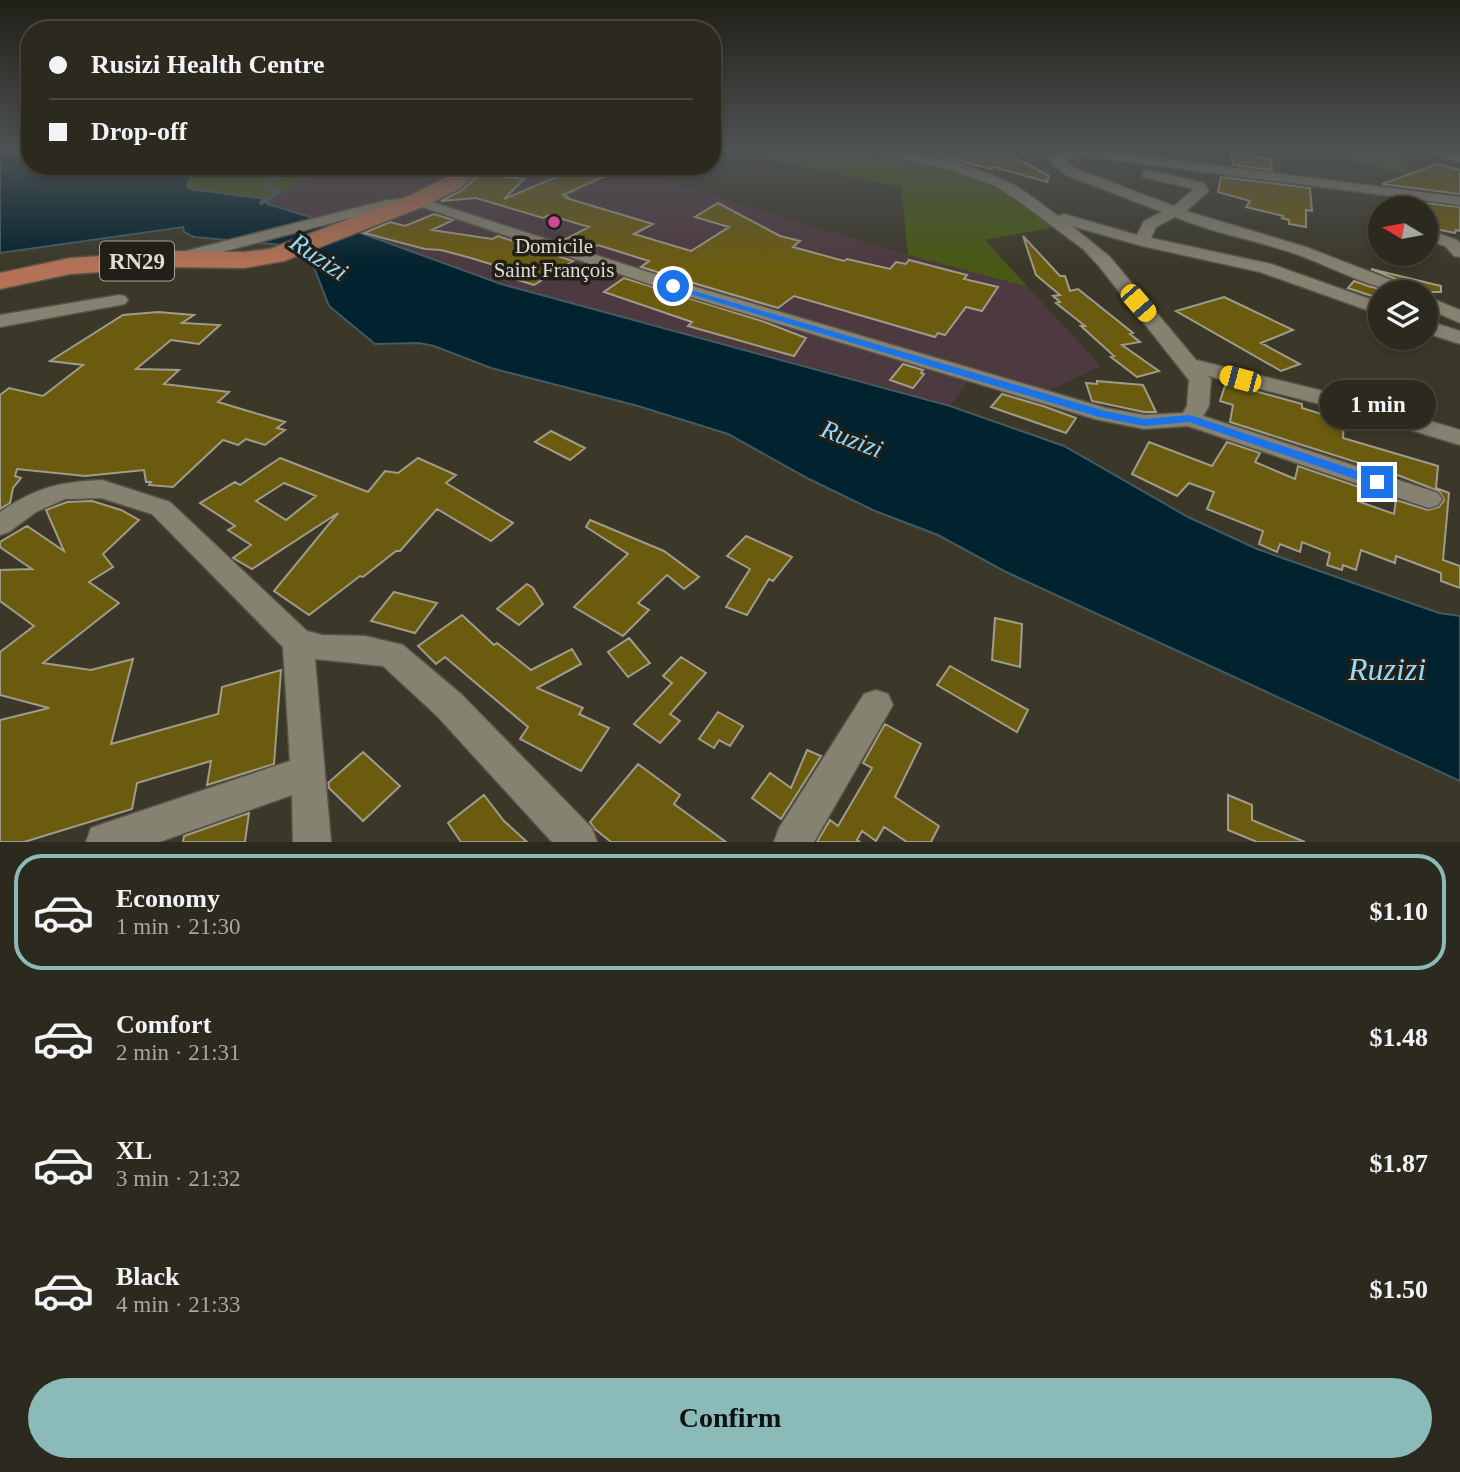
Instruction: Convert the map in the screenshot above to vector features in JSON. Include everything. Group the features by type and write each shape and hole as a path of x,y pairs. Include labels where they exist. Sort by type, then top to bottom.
{"main road":[{"path":"367,215 417,201 440,189"},
{"name":"RN29","path":"0,281 70,266 176,259 244,260 275,256 367,215"}],"street":[{"path":"1011,189 1089,246 1190,365 1200,379 1198,406 1190,419"},
{"path":"1118,189 1222,229 1300,250 1376,280"},
{"path":"1142,241 1149,224 1177,211 1202,189"},
{"path":"1333,189 1377,196"},
{"path":"417,201 673,286 1103,414 1144,422 1190,419 1429,499"},
{"path":"1438,201 1460,201"},
{"path":"1038,210 1082,226 1265,268 1368,304"},
{"path":"176,259 367,215"},
{"path":"1438,238 1457,245"},
{"path":"0,321 119,300"},
{"path":"1438,307 1460,317"},
{"path":"1438,330 1460,338"},
{"path":"1190,365 1356,406 1460,438"},
{"path":"0,526 40,499 72,490 102,489 161,508 298,642 322,648 365,649 392,654 449,705 578,842"},
{"path":"298,642 312,842"},
{"path":"793,842 876,705"},
{"path":"105,842 309,772"}],"shaded area":[{"path":"285,189 694,189 908,255 1028,287 1101,366 1041,394 973,374 950,406 501,284 350,229 266,204 266,199"}],"green space":[{"path":"191,189 287,189 266,199"},
{"path":"901,189 1007,189 1060,226 985,240 1028,287 908,255"}],"water":[{"name":"Ruzizi","path":"0,189 192,189 266,199 267,204 350,229 501,284 950,406 1064,446 1188,517 1257,549 1439,613 1460,616 1460,781 1004,571 938,535 875,511 809,479 728,434 638,406 491,368 434,346 419,343 375,344 329,306 315,270 305,253 294,246 194,237 184,232 183,227 0,253"}],"building":[{"path":"463,189 514,189 504,199 527,189 576,189 563,195 653,224 634,234 691,251 729,227 695,217 718,203 780,236 800,241 793,247 844,261 847,259 890,269 896,262 906,264 909,260 967,275 964,279 998,287 982,311 966,307 945,335 938,333 935,337 794,296 778,308 641,267 649,261 598,245 590,250 562,241 589,227 549,215 543,218 476,198 441,201"},
{"path":"1219,189 1310,189 1312,211 1306,210 1306,227 1289,224 1289,220 1282,218 1283,216 1246,207 1250,201 1218,192"},
{"path":"1423,189 1460,189 1460,194"},
{"path":"1438,204 1460,207 1460,231 1456,230 1455,233 1438,229"},
{"path":"434,214 453,220 432,230 492,239 498,236 573,261 534,285 511,278 520,273 471,258 364,233 390,222 405,226"},
{"path":"1023,236 1060,276 1065,276 1070,291 1078,289 1133,333 1130,334 1140,342 1122,345 1159,371 1137,377 1111,357 1114,356 1081,326 1085,326 1056,303 1060,302 1053,296 1060,295 1036,275"},
{"path":"1371,269 1416,280 1398,280"},
{"path":"624,278 762,321 806,338 794,356 688,326 692,322 604,292"},
{"path":"1354,281 1368,286 1368,295 1348,288"},
{"path":"1224,297 1293,330 1261,343 1300,364 1281,371 1176,311"},
{"path":"158,312 194,315 182,323 220,325 199,344 171,340 136,369 179,370 164,384 229,392 218,402 285,422 277,428 285,430 265,445 246,439 238,445 223,440 173,487 149,485 151,482 146,482 144,470 85,476 17,469 15,476 21,478 13,488 10,503 0,509 0,395 9,388 43,396 83,365 50,361 123,315"},
{"path":"903,364 923,370 921,373 924,374 913,388 890,380"},
{"path":"1097,381 1143,385 1156,412 1092,401 1086,383 1097,384"},
{"path":"1226,383 1302,404 1302,408 1344,421 1343,438 1438,466 1436,488 1449,493 1443,560 1460,566 1460,588 1441,581 1441,573 1396,556 1395,563 1361,550 1356,570 1343,565 1342,570 1327,565 1330,553 1302,542 1300,552 1280,544 1277,552 1259,544 1263,531 1207,509 1214,492 1189,483 1177,496 1132,474 1149,442 1212,466 1227,442 1260,453 1255,462 1295,479 1298,466 1365,489 1360,502 1394,514 1396,500 1428,510 1439,507 1444,500 1439,491 1400,476 1230,422 1233,405 1220,401"},
{"path":"1002,394 1076,418 1066,433 991,407"},
{"path":"551,431 585,448 570,460 535,442"},
{"path":"280,458 368,492 385,471 398,473 418,458 456,475 446,483 513,523 491,541 437,509 400,551 396,551 363,577 360,576 309,615 274,591 338,513 252,569 233,558 251,545 228,530 235,526 200,503 235,482 240,485","holes":["284,483 316,496 286,520 256,501"]},
{"path":"92,501 121,510 139,520 103,554 113,567 89,582 119,603 43,663 91,670 133,659 111,744 218,714 222,687 281,670 274,764 207,785 211,761 137,783 132,809 24,842 0,842 0,720 49,708 0,695 0,652 34,626 0,601 0,570 32,569 0,547 0,542 27,526 64,551 46,510 67,502"},
{"path":"590,520 664,551 699,577 684,589 667,575 638,603 649,610 623,636 574,607 628,554 586,527"},
{"path":"746,536 792,557 773,581 769,579 747,615 726,607 750,569 727,556"},
{"path":"527,584 533,588 543,604 519,625 497,609"},
{"path":"394,592 437,603 415,633 371,621"},
{"path":"462,615 494,645 497,643 531,670 572,649 581,664 537,688 583,708 579,714 609,728 581,771 520,739 528,727 445,657 436,664 418,646"},
{"path":"995,618 1022,624 1020,667 992,660"},
{"path":"629,638 650,663 628,677 608,652"},
{"path":"681,657 706,673 670,714 680,721 660,743 634,724 672,683 663,676"},
{"path":"950,666 1028,710 1017,732 937,685"},
{"path":"718,712 743,726 730,746 719,740 714,748 699,739"},
{"path":"885,724 921,744 895,797 939,826 931,842 907,842 884,827 876,841 862,831 857,840 860,842 817,842 830,820 838,826 872,768 863,763"},
{"path":"807,750 821,756 781,819 752,798 770,773 791,788"},
{"path":"363,752 400,786 363,821 329,788 328,783"},
{"path":"638,764 680,795 674,804 726,842 611,842 595,829 590,822"},
{"path":"484,795 504,821 527,842 461,842 448,823"},
{"path":"1228,795 1252,805 1252,820 1305,842 1257,842 1228,830"},
{"path":"249,813 245,842 183,842 184,836"}],"waterway":[{"path":"261,203 279,192 271,189"}],"place":[{"name":"Domicile Saint François","path":"554,222"}],"route":[{"path":"673,286 1103,414 1144,422 1190,419 1377,482"}]}
